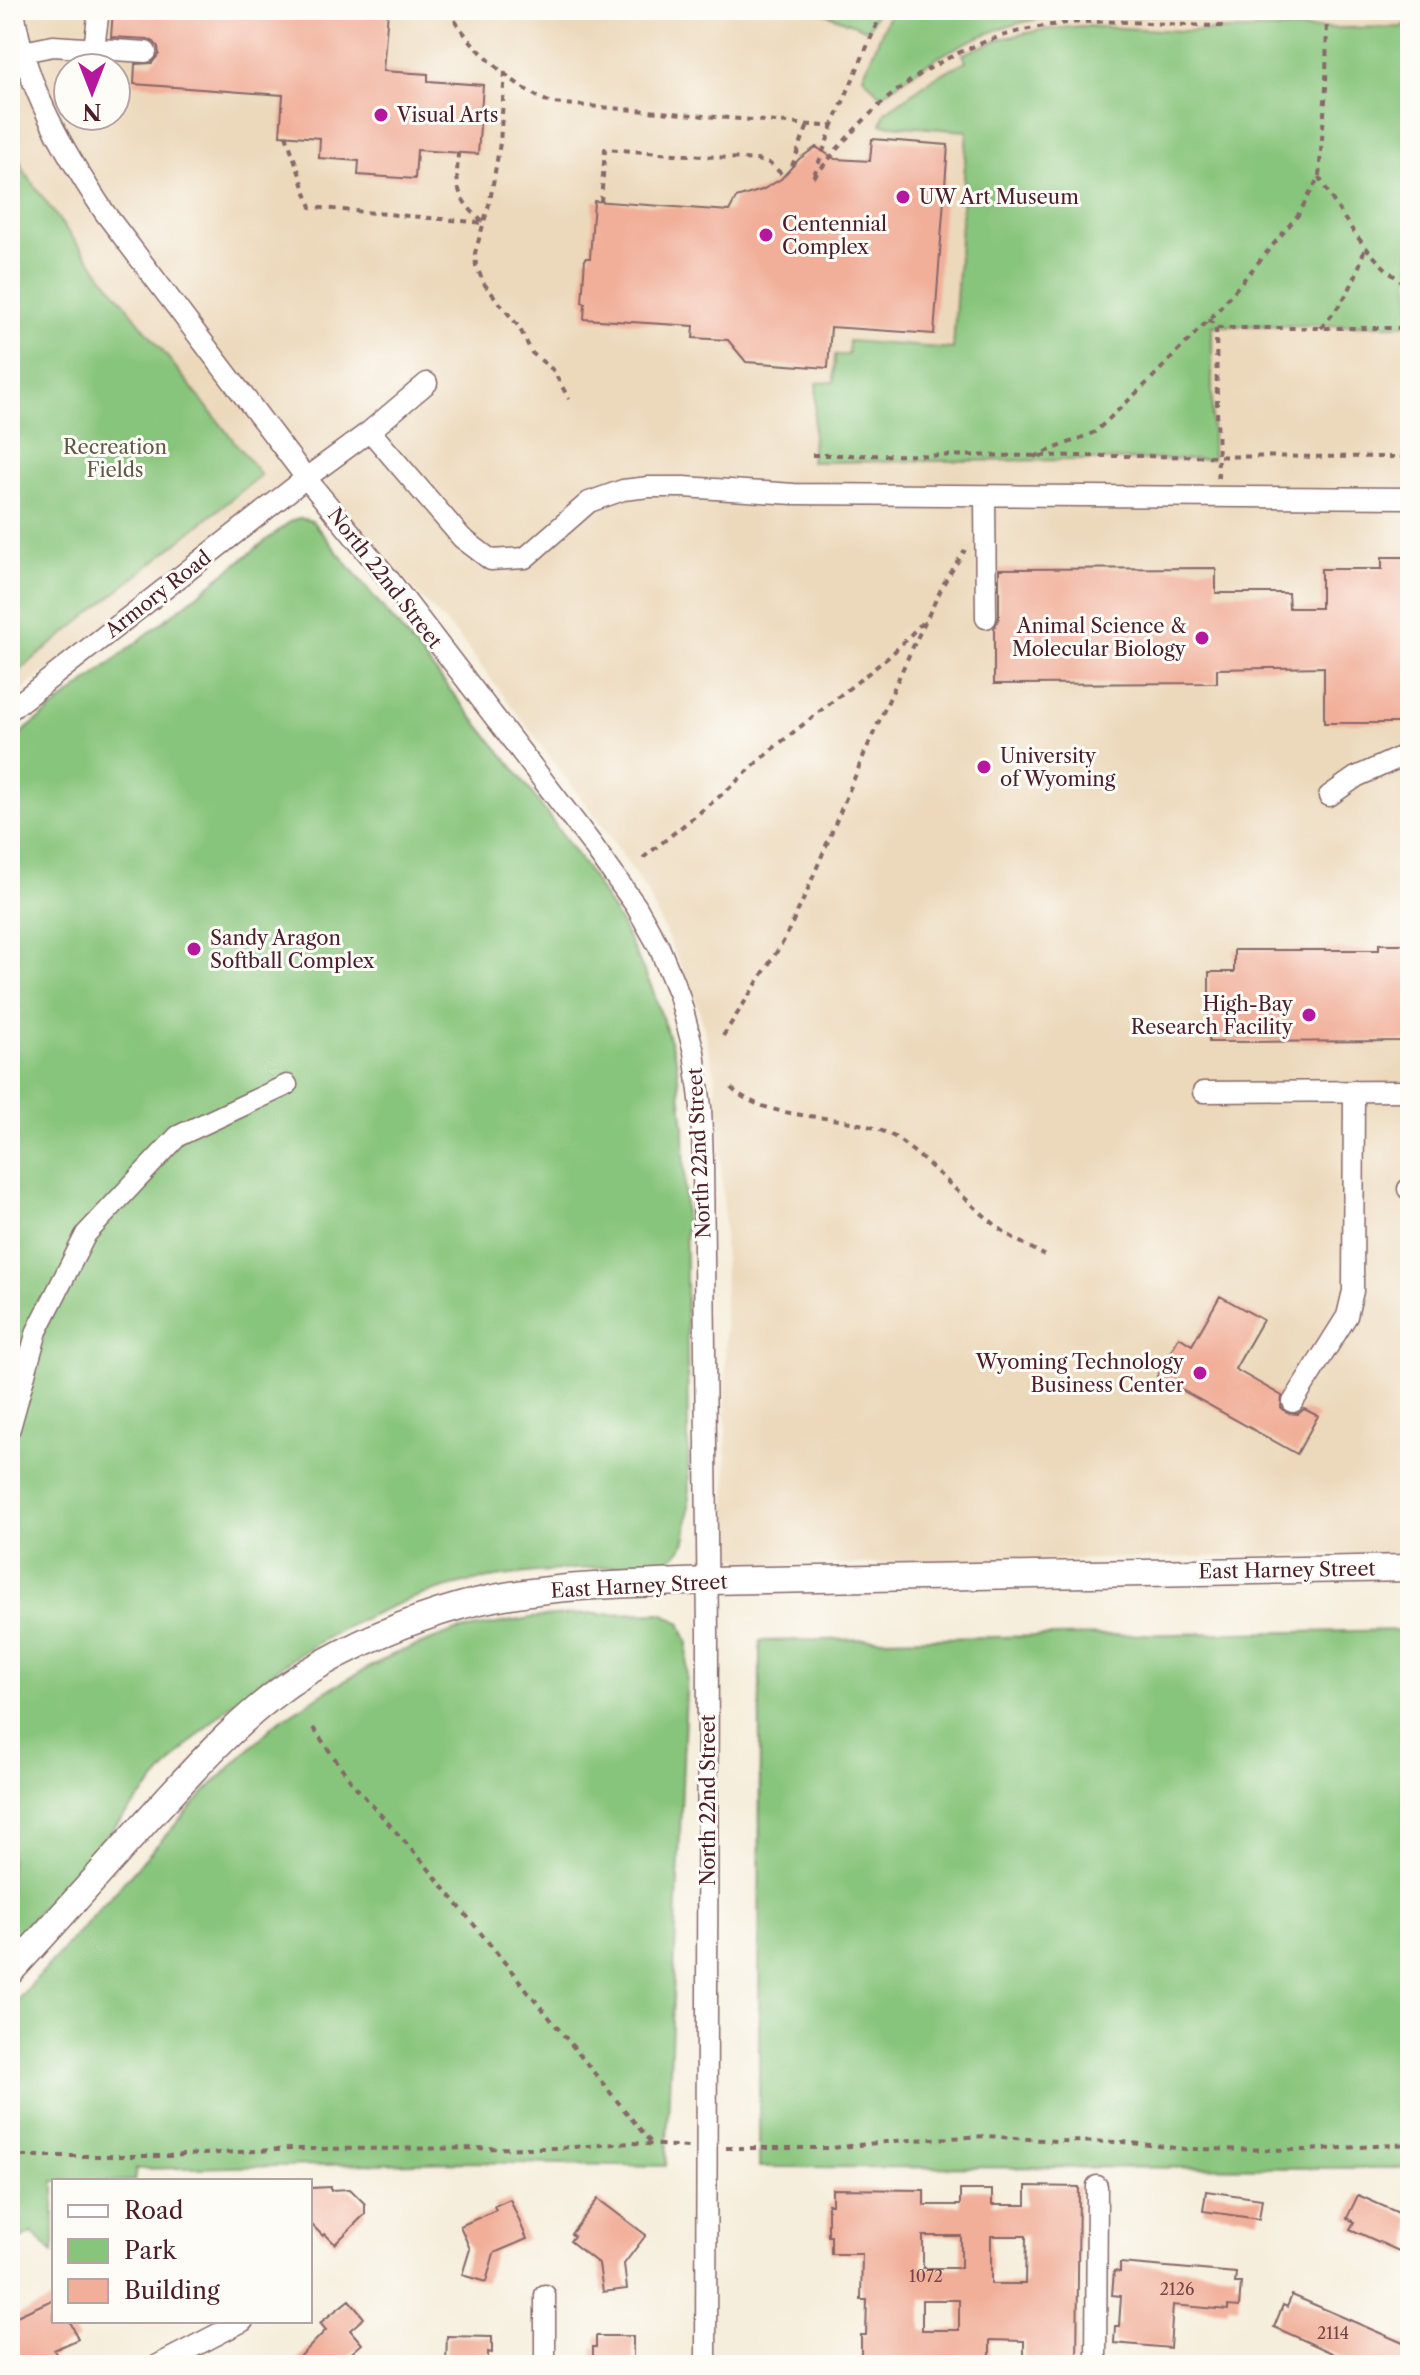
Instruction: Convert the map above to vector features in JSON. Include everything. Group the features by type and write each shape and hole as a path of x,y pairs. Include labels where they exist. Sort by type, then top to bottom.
{"main road":[{"name":"East Harney Street","path":"10,1972 208,1755 258,1708 304,1674 399,1627 461,1606 525,1593 593,1586 708,1581 1410,1568"}],"street":[{"name":"North 22nd Street","path":"14,10 23,52 47,117 96,200 306,478 388,578 591,843 636,906 659,947 679,995 694,1052 701,1107 708,1581 706,2365"},
{"path":"94,48 98,17"},
{"path":"23,52 53,46 146,52"},
{"name":"Armory Road","path":"10,710 370,431 427,383"},
{"path":"370,431 462,538 491,560 525,558 589,502 623,490 649,487 794,494 1410,498"},
{"path":"985,496 986,618"},
{"path":"1329,796 1356,777 1410,755"},
{"path":"10,1428 37,1331 86,1234 178,1136 287,1085"},
{"path":"1293,1402 1347,1316 1353,1291 1354,1091"},
{"path":"1203,1092 1410,1091"},
{"path":"1096,2365 1097,2186"},
{"path":"545,2295 545,2365"},
{"path":"158,2365 239,2323"}],"path":[{"path":"449,10 455,23 475,45 538,99 552,103 833,125"},
{"path":"883,10 813,177 890,96 913,78 969,47 1032,28 1060,24 1101,22 1223,26"},
{"path":"1034,457 1095,432 1220,308 1298,215 1319,177 1326,88 1327,10"},
{"path":"505,72 500,143 490,201 475,253 476,266 485,285 519,327 532,353 553,370 569,399"},
{"path":"792,166 808,125"},
{"path":"286,135 311,207 484,223"},
{"path":"601,202 605,149 757,160 769,163 784,176"},
{"path":"458,153 456,184 459,194 466,207 484,223"},
{"path":"1319,177 1365,247 1393,276 1410,288"},
{"path":"1321,328 1345,301 1358,273 1365,247"},
{"path":"1209,318 1216,328 1217,498"},
{"path":"1216,328 1410,328"},
{"path":"812,455 1410,457"},
{"path":"723,1036 789,930 927,618 964,550 985,533"},
{"path":"643,858 725,792 771,750 890,656 927,618"},
{"path":"731,1088 744,1099 764,1106 871,1127 893,1135 939,1172 993,1223 1044,1255"},
{"path":"313,1728 354,1785 431,1872 652,2144"}],"shaded area":[{"name":"University of Wyoming","path":"10,10 1410,10 1410,1553 760,1566 734,1557 727,1533 724,1214 715,1077 698,1005 648,894 609,835 459,637 306,478 10,699"}],"green space":[{"path":"816,10 877,10 868,30"},
{"path":"891,10 1067,10 1144,16 1063,16 1005,27 940,56 881,96 863,76"},
{"path":"1410,23 1410,325 1212,326 1212,459 811,462 817,383 834,382 835,355 848,355 849,341 953,349 967,131 881,124 885,112 937,76 966,61 963,54 1000,39 1081,26 1182,31 1401,27"},
{"name":"Recreation Fields","path":"10,136 24,171 64,227 261,475 10,678"},
{"path":"299,518 312,521 514,768 586,868 620,922 652,988 676,1059 684,1126 689,1506 686,1539 679,1552 664,1562 490,1578 428,1593 391,1606 321,1641 256,1685 198,1735 10,1943 10,742 291,521"},
{"path":"662,1613 680,1623 688,1643 666,2166 464,2162 136,2169 134,2179 52,2179 52,2252 32,2233 10,2244 10,2008 205,1792 275,1724 326,1691 392,1655 456,1631 531,1618"},
{"path":"1410,1630 1410,2168 759,2167 760,1641"}],"building":[{"name":"Visual Arts","path":"113,10 388,10 383,71 428,74 428,81 483,85 478,154 417,150 415,179 358,175 359,161 319,158 320,138 280,135 283,95 134,84 135,64 152,63 159,54 158,47 148,39 111,37"},
{"name":"Centennial Complex","path":"872,139 948,145 934,334 831,327 828,368 746,362 728,340 693,338 694,326 584,319 585,258 590,258 594,201 729,211 736,198 762,190 781,179 799,159 816,147 835,159 870,161"},
{"name":"Animal Science & Molecular Biology","path":"1382,557 1410,557 1410,723 1324,723 1324,667 1217,669 1217,683 994,684 994,628 999,618 999,569 1216,568 1216,593 1288,593 1289,608 1321,608 1321,569 1382,569"},
{"name":"High-Bay Research Facility","path":"1379,944 1410,944 1409,1041 1209,1042 1209,972 1234,972 1234,950 1379,950"},
{"name":"Wyoming Technology Business Center","path":"1220,1296 1263,1320 1235,1369 1282,1396 1281,1407 1287,1413 1298,1414 1304,1409 1318,1416 1297,1454 1157,1376 1179,1337 1192,1345"},
{"path":"1026,2186 1079,2187 1077,2365 1024,2365 1024,2341 990,2340 990,2365 958,2365 958,2361 922,2361 922,2365 861,2362 861,2335 866,2335 867,2300 861,2300 862,2254 831,2254 828,2204 832,2204 832,2189 924,2190 924,2205 960,2205 960,2190 992,2190 992,2205 1026,2205","holes":["923,2236 961,2236 961,2268 923,2268","991,2236 1026,2236 1025,2284 991,2284","922,2300 959,2300 959,2330 922,2330"]},
{"path":"312,2188 350,2189 365,2204 365,2214 335,2244 312,2225"},
{"path":"1206,2191 1262,2199 1259,2219 1203,2211"},
{"path":"1358,2195 1410,2218 1410,2256 1350,2229 1354,2222 1347,2218"},
{"path":"510,2199 527,2239 494,2253 486,2282 462,2275 470,2249 460,2226 496,2210 494,2206"},
{"path":"598,2199 646,2235 624,2264 627,2289 603,2292 599,2264 570,2241 574,2236 571,2234"},
{"path":"1120,2263 1236,2273 1235,2283 1241,2283 1239,2307 1228,2306 1228,2310 1173,2305 1170,2348 1114,2343 1115,2326 1119,2326 1121,2296 1112,2295 1114,2271 1120,2272"},
{"path":"1292,2295 1410,2346 1410,2365 1359,2365 1274,2327 1283,2305 1287,2307"},
{"path":"52,2300 52,2323 71,2323 78,2339 54,2350 57,2356 38,2364 35,2358 19,2365 10,2346 10,2319"},
{"path":"349,2300 364,2318 350,2330 362,2344 338,2365 292,2365 326,2330 320,2323"},
{"path":"447,2336 492,2337 488,2365 446,2365"},
{"path":"596,2336 633,2336 633,2365 593,2365"}],"place":[{"name":"Visual Arts","path":"381,115"},
{"name":"UW Art Museum","path":"903,197"},
{"name":"Centennial Complex","path":"766,235"},
{"name":"Animal Science & Molecular Biology","path":"1202,638"},
{"name":"University of Wyoming","path":"984,767"},
{"name":"Sandy Aragon Softball Complex","path":"194,949"},
{"name":"High-Bay Research Facility","path":"1309,1015"},
{"name":"Wyoming Technology Business Center","path":"1200,1373"}]}
